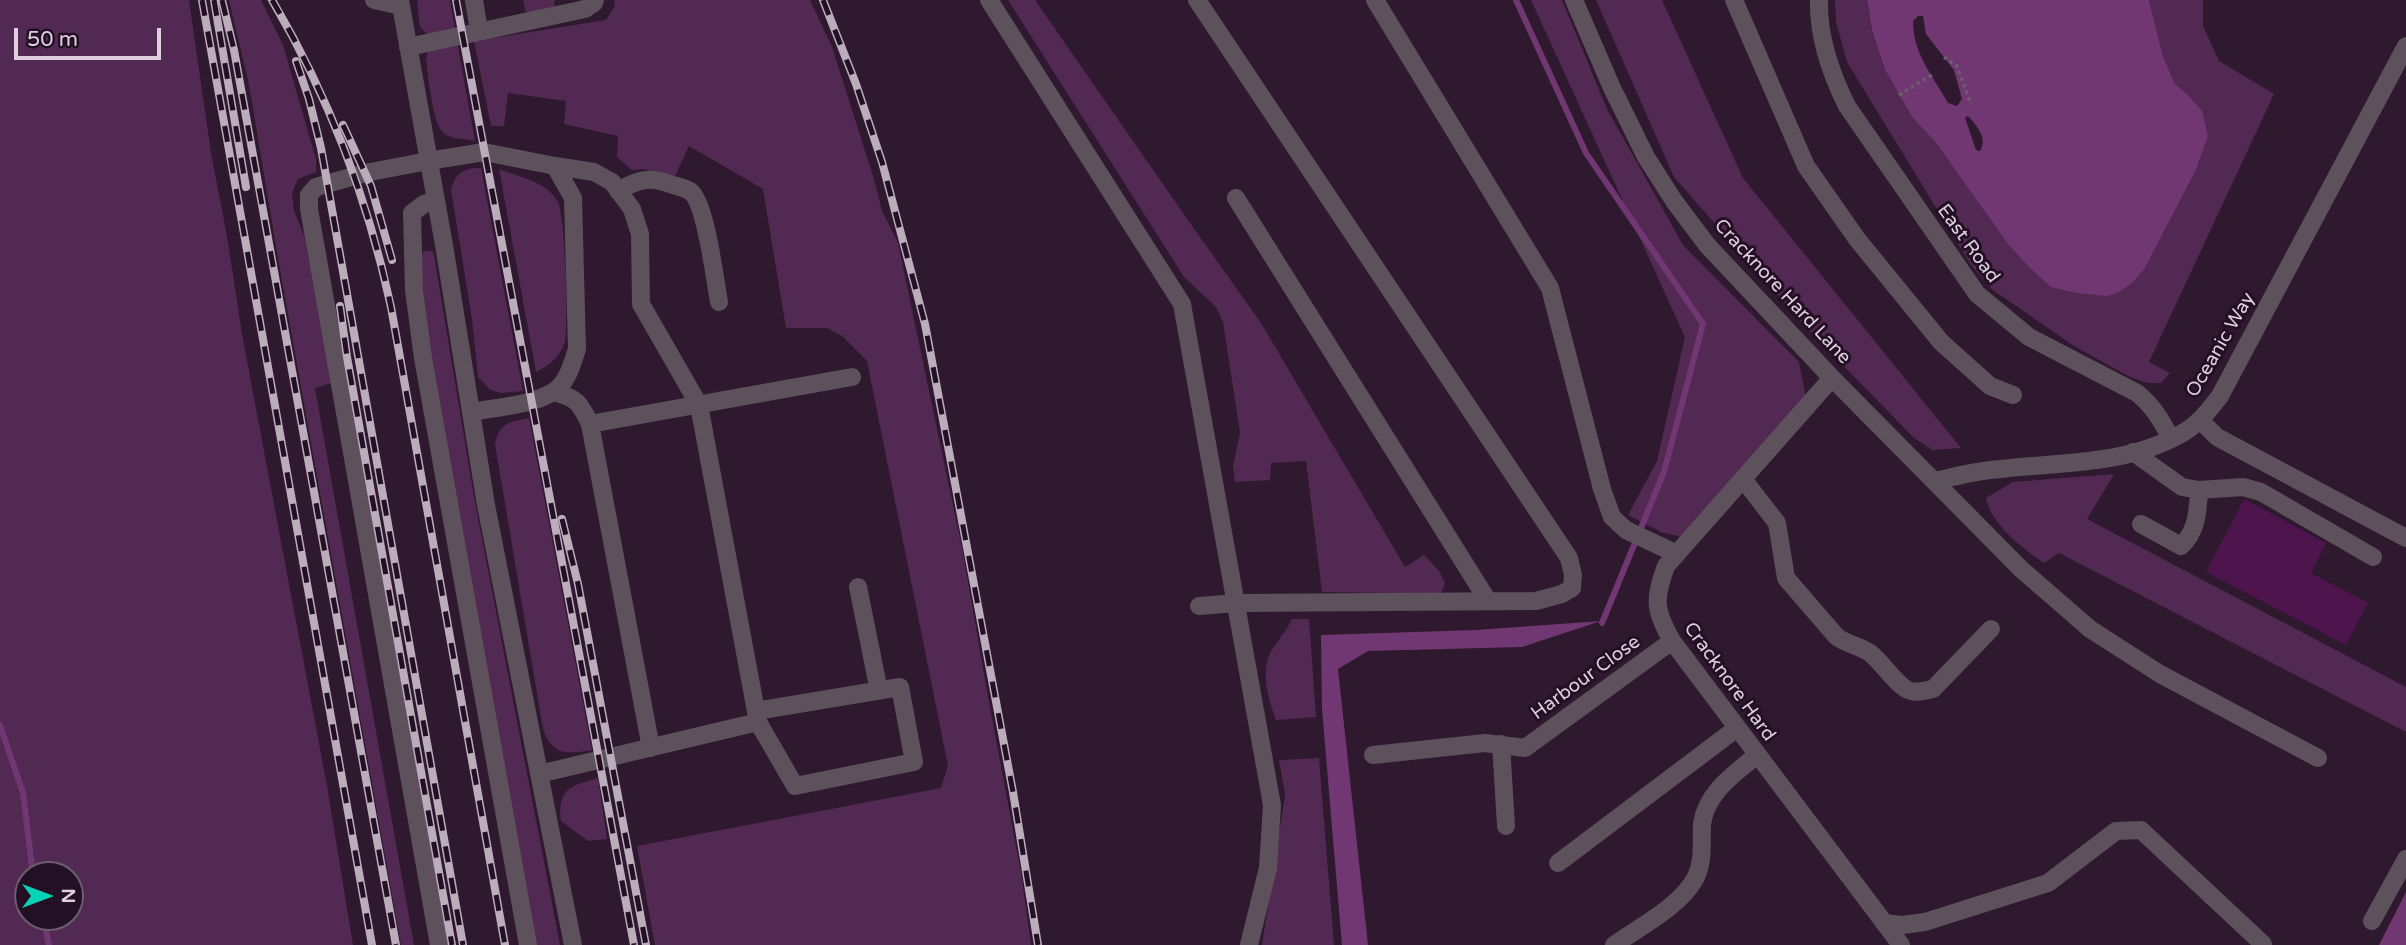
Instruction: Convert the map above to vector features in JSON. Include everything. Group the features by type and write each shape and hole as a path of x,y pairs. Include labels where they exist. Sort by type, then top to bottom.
{"lane":[{"path":"374,0 401,3 486,505 573,945"},
{"path":"474,0 479,31"},
{"path":"408,47 585,9 595,0"},
{"path":"989,0 1182,304 1272,805 1268,868 1249,945"},
{"path":"1197,0 1569,558 1573,575 1572,588 1562,594 1536,601 1237,603 1199,606"},
{"path":"1375,0 1550,288 1602,489 1612,517 1626,530 1677,554"},
{"name":"Cracknore Hard Lane","path":"1574,0 1646,158 1674,201 1707,245 1832,378 2021,569 2090,629 2160,674 2318,758"},
{"path":"1734,0 1806,166 1857,239 1941,342 1990,386 2013,395"},
{"name":"East Road","path":"1819,0 1824,44 1834,80 1847,106 1977,294 2029,337 2137,393 2149,403 2171,439"},
{"name":"Oceanic Way","path":"1935,481 1977,472 2075,463 2133,452 2171,439 2200,420 2220,397 2406,46"},
{"path":"439,945 309,209 309,195 316,187 365,173 484,152 594,172 612,182 632,209 640,234 641,304 699,405 757,717 795,786 914,762 900,687 757,717 651,748 540,774"},
{"path":"471,412 531,400 554,392 570,373 577,349 573,198 555,166"},
{"path":"618,191 645,178 690,191 697,198 704,220 719,302"},
{"path":"1236,198 1488,601"},
{"path":"436,200 424,204 412,213 414,290 423,358 528,945"},
{"path":"590,424 852,377"},
{"name":"Cracknore Hard","path":"1832,378 1666,566 1657,592 1658,618 1672,641 1901,945"},
{"path":"554,392 572,397 581,405 590,424 651,748"},
{"path":"2200,420 2217,437 2406,538"},
{"path":"2133,452 2182,487 2199,490 2243,487 2261,492 2373,557"},
{"path":"1743,479 1777,523 1786,578 1795,590 1836,636 1843,642 1861,647 1873,655 1906,689 1923,692 1933,689 1991,629"},
{"path":"2141,524 2181,546 2188,540 2194,526 2199,490"},
{"path":"858,587 878,691"},
{"name":"Harbour Close","path":"1501,744 1525,748 1672,641"},
{"path":"1558,863 1737,728"},
{"path":"1373,755 1485,743 1501,744 1506,826"},
{"path":"1614,945 1683,897 1697,875 1703,850 1702,825 1706,805 1725,781 1757,755"},
{"path":"1884,923 1902,925 1925,922 2048,883 2116,831 2141,830 2263,944"},
{"path":"2372,921 2406,859"}],"path":[{"path":"1944,57 1957,66 1972,104"},
{"path":"1899,95 1932,75"}],"shaded area":[{"path":"0,0 189,0 211,153 242,334 327,786 353,945 0,945"},
{"path":"229,0 261,0 283,45 316,159 316,172 298,179 292,193 294,211 304,235 332,383 315,388 414,945 401,945 249,85"},
{"path":"417,0 450,0 455,29 428,35 420,27"},
{"path":"523,0 554,0 555,7 526,13"},
{"path":"614,0 810,0 832,47 882,211 898,243 963,553 1021,873 1031,945 655,945 637,846 941,788 948,766 867,361 842,336 827,328 786,328 763,189 689,146 675,176 644,169 632,170 617,157 618,136 564,124 566,101 508,93 504,126 491,126 474,41 606,20 615,6"},
{"path":"1008,0 1035,0 1261,323 1405,567 1424,555 1439,571 1445,583 1441,594 1322,592 1306,461 1271,463 1270,480 1235,482 1233,466 1240,433 1223,322 1216,307 1184,277"},
{"path":"1531,0 1562,0 1607,109 1683,245 1799,362 1807,403 1682,537 1661,532 1628,515 1657,461 1685,337"},
{"path":"1596,0 1662,0 1743,178 1961,448 1932,450 1913,437 1802,323 1674,177"},
{"path":"1835,0 1867,0 1872,30 1885,70 1912,117 1937,144 1959,174 2145,268 2196,170 2208,136 2188,95 2175,84 2163,56 2149,0 2203,0 2203,26 2219,61 2274,94 2149,362 2170,373 2161,383 2148,383 2130,377 2074,346 1993,290 1971,265 1847,62 1836,22"},
{"path":"1867,0 2149,0 2163,56 2175,84 2202,111 2208,136 2196,170 2145,268 2133,282 2119,292 2107,296 2077,293 2051,287 2029,267 2008,244 1937,144 1912,117 1885,70 1872,30","holes":["1918,16 1923,16 1926,34 1954,70 1962,99 1957,106 1948,103 1920,54 1913,21","1968,116 1982,137 1980,151 1976,150 1965,118"]},
{"path":"457,41 475,141 446,135 437,121 432,100 426,59 428,51"},
{"path":"481,168 523,391 501,393 490,390 478,377 472,319 451,190 455,179 461,173"},
{"path":"499,169 532,181 553,195 558,202 563,227 567,316 565,342 554,360 536,372"},
{"path":"424,251 433,251 435,261 474,497 560,945 535,945 429,347 420,259"},
{"path":"529,418 592,750 568,752 556,749 543,729 495,444 503,427"},
{"path":"2114,474 2087,519 2406,687 2406,732 2059,553 2044,563 2001,526 1986,498 2013,482"},
{"path":"1292,619 1309,619 1316,717 1276,720 1268,693 1266,665 1273,648"},
{"path":"1601,621 1522,647 1368,651 1338,669 1368,945 1342,945 1322,709 1321,635 1476,630"},
{"path":"1319,758 1334,945 1262,945 1285,795 1279,760"},
{"path":"598,778 607,839 588,841 561,821 561,802 568,790"},
{"path":"2406,892 2406,945 2379,945"}],"building":[{"path":"2244,499 2326,543 2311,573 2368,603 2346,645 2206,572"}],"waterway":[{"path":"1516,0 1586,153 1703,324 1664,472 1602,623"},
{"path":"0,725 23,793 31,861"},
{"path":"46,931 49,945"}],"railway":[{"path":"202,0 372,945"},
{"path":"214,0 246,187"},
{"path":"222,0 234,50 396,945"},
{"path":"272,0 328,110 358,187 382,267 505,945"},
{"path":"456,0 634,945"},
{"path":"823,0 856,84 882,162 925,324 1013,792 1038,945"},
{"path":"296,61 321,148 463,945"},
{"path":"343,125 371,186 392,260"},
{"path":"340,306 452,945"},
{"path":"562,519 578,584 646,945"}]}
